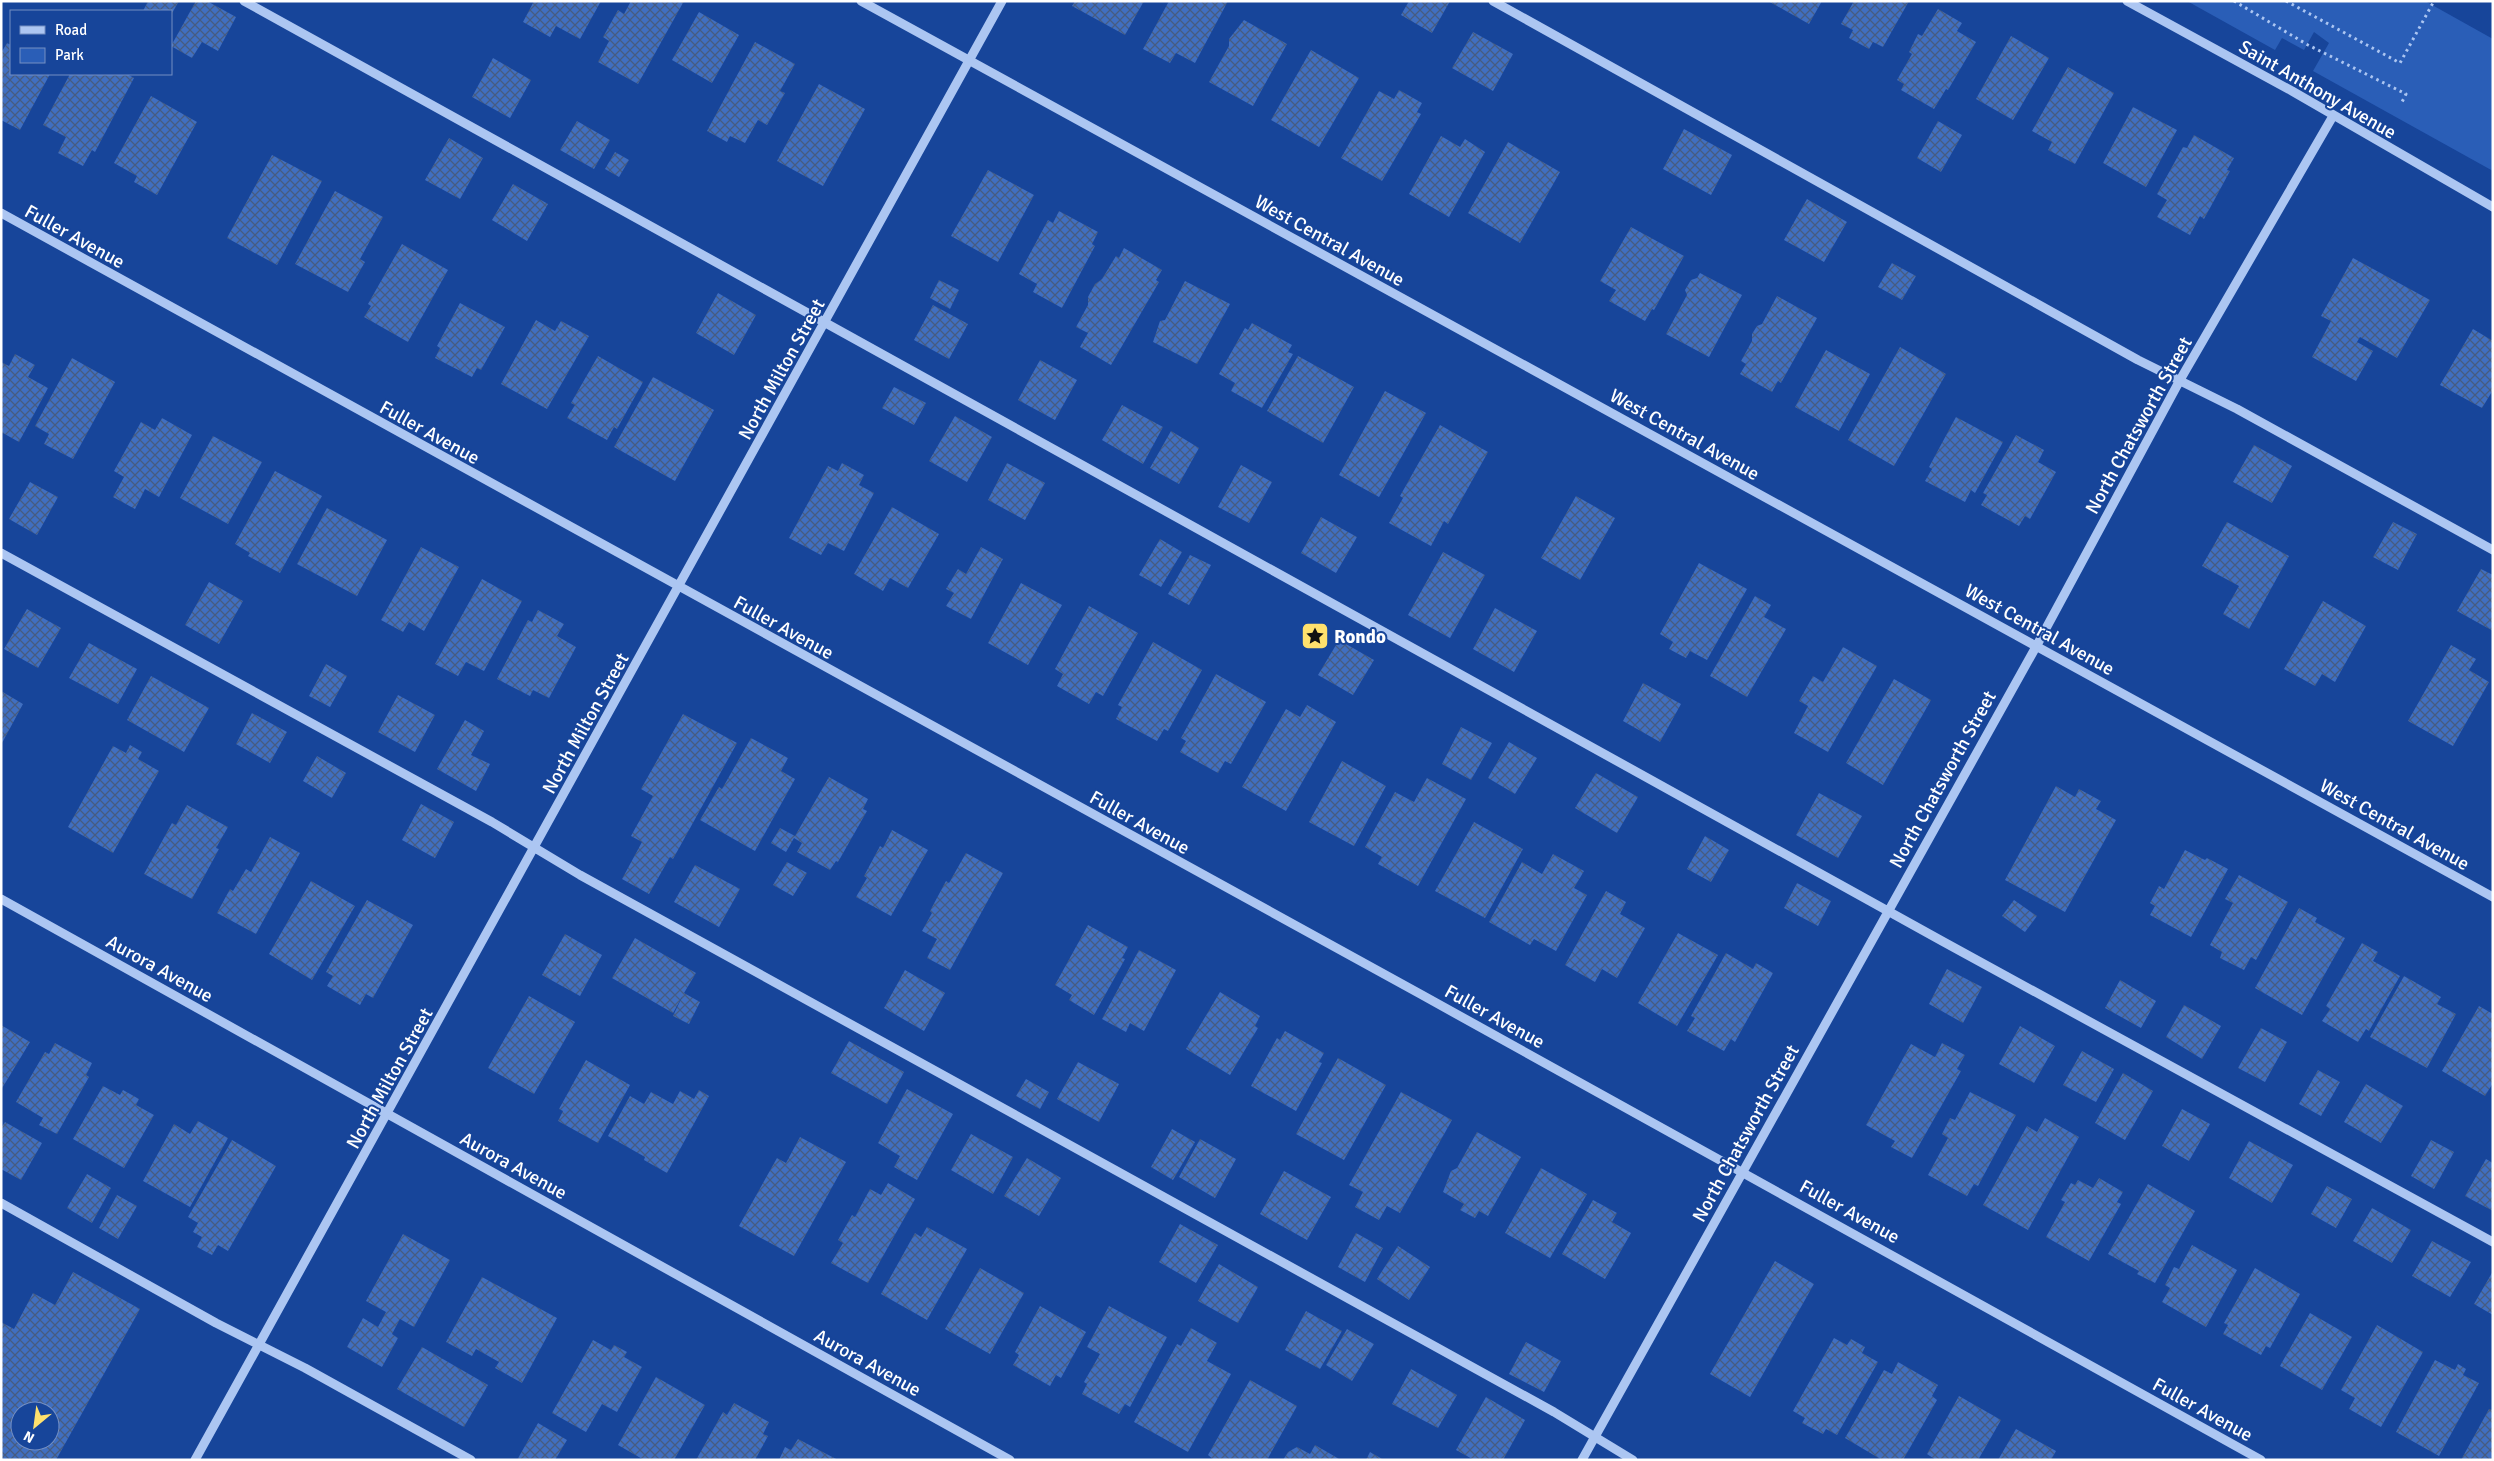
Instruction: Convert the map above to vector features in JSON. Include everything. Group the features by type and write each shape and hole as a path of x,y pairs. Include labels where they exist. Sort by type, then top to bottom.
{"street":[{"path":"244,1 1887,910 2493,1242"},
{"name":"West Central Avenue","path":"861,1 2493,896"},
{"name":"North Milton Street","path":"195,1460 1002,1"},
{"path":"1493,1 2130,355 2180,380 2493,550"},
{"name":"Saint Anthony Avenue","path":"2127,1 2292,91 2493,207"},
{"name":"North Chatsworth Street","path":"1582,1460 1887,910 2037,645 2180,380 2333,116"},
{"name":"Fuller Avenue","path":"1,213 679,588 1743,1170 2262,1460"},
{"path":"1,554 492,822 533,848 1554,1412 1633,1460"},
{"name":"Aurora Avenue","path":"1,899 1010,1460"},
{"path":"1,1203 471,1460"}],"path":[{"path":"2234,1 2308,45 2406,94 2400,104"},
{"path":"2286,1 2400,63 2434,1"}],"green space":[{"path":"2187,1 2425,1 2493,39 2493,171 2313,71 2329,43 2314,32 2304,50 2282,38 2275,50"}],"building":[{"path":"148,1 179,1 172,13 172,10 144,10"},
{"path":"196,1 207,1 236,17 218,51 202,42 192,58 172,47"},
{"path":"534,1 601,1 580,39 556,26 550,37 523,22"},
{"path":"631,1 684,1 638,84 598,62 609,41 603,37 618,10 624,14"},
{"path":"1075,1 1144,1 1125,35 1072,6"},
{"path":"1169,1 1228,1 1195,63 1176,53 1170,63 1143,49"},
{"path":"1409,1 1450,1 1432,33 1401,15"},
{"path":"1768,1 1822,1 1809,24"},
{"path":"1854,1 1909,1 1883,47 1873,42 1869,49 1849,38 1853,30 1841,24"},
{"path":"1938,9 1962,23 1957,31 1976,42 1948,90 1946,89 1934,109 1901,90 1904,84 1897,80 1912,54 1909,52 1918,34 1922,36"},
{"path":"699,12 739,35 712,83 672,60"},
{"path":"1244,20 1287,44 1253,106 1209,82 1229,46 1229,39"},
{"path":"1473,32 1513,54 1493,91 1452,68"},
{"path":"2011,36 2049,58 2013,120 1976,99"},
{"path":"755,42 795,64 780,91 785,93 767,125 758,120 745,143 730,136 727,142 707,131"},
{"path":"7,43 10,44 10,75 49,75 20,130 1,120 1,53"},
{"path":"1311,50 1359,78 1319,147 1271,120"},
{"path":"493,58 531,80 510,118 472,97"},
{"path":"2068,67 2114,93 2075,164 2048,150 2052,142 2032,131"},
{"path":"69,75 129,75 134,78 95,152 92,150 83,166 58,153 66,137 43,125"},
{"path":"819,84 865,109 823,186 777,161"},
{"path":"1399,90 1422,103 1417,112 1421,114 1382,181 1341,158 1379,91 1394,99"},
{"path":"151,96 197,122 157,195 134,182 137,176 114,163"},
{"path":"2133,107 2177,130 2146,187 2103,163"},
{"path":"577,121 610,140 594,169 560,150"},
{"path":"1938,121 1962,135 1941,172 1917,158"},
{"path":"1684,129 1732,155 1711,195 1663,169"},
{"path":"2194,135 2234,158 2227,170 2230,171 2204,219 2200,216 2190,235 2157,217 2167,200 2157,194 2183,147 2187,148"},
{"path":"1441,136 1460,147 1465,139 1485,152 1449,217 1409,194"},
{"path":"449,138 483,158 460,199 425,180"},
{"path":"1508,142 1560,172 1520,243 1468,213"},
{"path":"615,152 629,160 619,177 605,169"},
{"path":"272,155 322,181 277,265 227,238"},
{"path":"988,170 1034,195 998,262 951,236"},
{"path":"513,184 548,204 527,241 492,220"},
{"path":"335,191 383,217 360,259 365,262 348,292 295,264"},
{"path":"1807,199 1847,222 1824,262 1784,240"},
{"path":"1059,211 1098,232 1092,244 1095,246 1062,308 1033,292 1037,284 1019,274 1048,220 1053,223"},
{"path":"1631,227 1684,256 1654,310 1652,309 1645,321 1609,301 1616,290 1600,281"},
{"path":"402,244 448,270 408,342 364,317 371,306 368,304"},
{"path":"1124,248 1162,270 1156,280 1159,282 1111,365 1080,347 1088,333 1076,327 1088,305 1088,297 1095,284 1102,279 1116,256 1119,258"},
{"path":"2353,258 2430,300 2397,358 2360,337 2357,342 2373,351 2356,381 2312,357 2331,321 2321,316"},
{"path":"1892,263 1916,276 1902,300 1878,287"},
{"path":"1700,273 1742,295 1709,357 1666,334 1687,295 1685,290 1691,280 1697,278"},
{"path":"939,280 959,290 950,309 930,298"},
{"path":"1185,281 1230,304 1197,364 1153,342 1160,321 1165,320"},
{"path":"718,293 756,315 734,355 696,333"},
{"path":"1777,296 1817,318 1781,383 1778,381 1772,392 1740,374 1746,364 1741,361 1752,341 1752,334 1757,326 1762,324"},
{"path":"460,303 505,327 481,370 477,368 472,377 435,358 440,348 437,346"},
{"path":"933,305 968,324 949,359 914,340"},
{"path":"536,320 555,331 561,321 589,336 547,409 501,384"},
{"path":"1252,323 1292,345 1288,352 1293,354 1262,408 1231,391 1235,383 1219,374 1245,328 1248,330"},
{"path":"2473,329 2493,341 2493,390 2482,408 2440,385"},
{"path":"1900,347 1946,374 1894,466 1848,440"},
{"path":"1826,350 1870,374 1839,431 1795,407"},
{"path":"15,354 35,365 28,377 48,388 19,442 1,432 1,362 9,366"},
{"path":"598,356 643,382 617,429 614,427 607,440 567,418 575,405 571,403"},
{"path":"1298,356 1354,387 1323,443 1267,411"},
{"path":"72,358 115,382 73,459 44,444 49,434 35,426"},
{"path":"1040,360 1077,380 1055,420 1018,400"},
{"path":"653,377 714,410 675,481 614,447"},
{"path":"894,387 926,403 914,425 882,408"},
{"path":"1385,391 1426,413 1379,497 1339,475"},
{"path":"1122,405 1163,427 1143,464 1102,440"},
{"path":"955,416 992,437 967,482 929,461"},
{"path":"1956,417 2003,442 1975,493 1971,490 1965,502 1925,481 1932,469 1929,467"},
{"path":"162,418 192,435 159,497 145,489 135,509 113,497 124,477 114,471 141,422 155,430"},
{"path":"1440,425 1488,452 1448,524 1444,521 1431,546 1389,523 1403,498 1400,496"},
{"path":"1171,431 1199,448 1179,484 1150,468"},
{"path":"2016,435 2044,450 2038,462 2056,472 2030,519 2025,516 2019,526 1981,505 1987,495 1983,493"},
{"path":"213,436 262,462 228,524 180,498"},
{"path":"2254,445 2292,466 2272,503 2233,482"},
{"path":"842,463 864,475 859,485 874,493 844,551 828,543 821,555 789,538 828,466 838,471"},
{"path":"1007,463 1045,483 1025,520 988,500"},
{"path":"1241,465 1272,482 1249,523 1218,507"},
{"path":"275,471 322,496 280,573 248,556 250,553 235,544"},
{"path":"30,482 58,497 37,535 9,519"},
{"path":"1576,496 1615,518 1580,580 1541,558"},
{"path":"892,507 939,534 908,588 890,578 883,591 854,574"},
{"path":"327,508 387,540 357,596 297,564"},
{"path":"1321,517 1357,537 1336,573 1301,553"},
{"path":"2227,522 2289,556 2249,629 2223,614 2239,586 2202,566"},
{"path":"2393,522 2417,534 2398,570 2373,557"},
{"path":"1160,539 1182,552 1161,587 1139,575"},
{"path":"421,547 459,567 424,631 409,622 403,632 381,620"},
{"path":"981,547 1003,559 971,619 946,606 954,593 946,589 958,569 966,574"},
{"path":"1443,552 1485,575 1450,638 1408,615"},
{"path":"1190,555 1211,565 1189,605 1168,594"},
{"path":"1699,563 1747,589 1707,660 1690,651 1686,658 1669,649 1673,642 1660,634"},
{"path":"2481,569 2493,575 2493,631 2457,611"},
{"path":"482,579 522,601 484,671 466,662 458,676 435,664"},
{"path":"209,582 243,601 219,644 185,625"},
{"path":"1021,583 1062,605 1028,665 988,643"},
{"path":"1755,596 1771,605 1764,617 1786,629 1747,697 1710,676"},
{"path":"2323,601 2366,626 2335,682 2322,674 2315,686 2284,669"},
{"path":"1089,606 1138,633 1103,696 1096,692 1089,704 1057,686 1063,674 1055,669"},
{"path":"1495,608 1537,631 1514,672 1473,649"},
{"path":"27,609 61,628 38,668 4,649"},
{"path":"538,610 564,624 557,636 576,647 549,698 533,690 530,696 497,679 528,620 532,622"},
{"path":"1339,640 1374,660 1353,695 1318,675"},
{"path":"1153,642 1202,670 1168,731 1164,729 1157,741 1116,719 1122,707 1118,705"},
{"path":"89,643 137,669 118,704 69,678"},
{"path":"2451,645 2476,659 2469,670 2489,682 2453,746 2408,721"},
{"path":"1843,647 1877,666 1828,752 1794,733 1808,706 1799,701 1813,676 1823,682"},
{"path":"326,664 347,676 330,707 309,696"},
{"path":"1216,674 1266,702 1231,764 1225,761 1218,773 1180,752 1186,741 1181,738"},
{"path":"151,676 209,708 184,752 127,720"},
{"path":"1894,679 1931,700 1883,785 1846,763"},
{"path":"1643,683 1681,704 1660,742 1623,721"},
{"path":"1,691 23,704 1,745"},
{"path":"398,695 435,715 415,752 378,732"},
{"path":"1307,705 1336,722 1286,811 1242,787 1286,709 1300,717"},
{"path":"252,713 287,732 270,763 236,744"},
{"path":"683,714 737,743 673,859 670,857 649,894 622,879 642,842 631,836 653,796 641,789"},
{"path":"465,720 484,731 471,755 490,764 476,791 437,769"},
{"path":"1461,727 1492,743 1471,780 1442,764"},
{"path":"751,738 788,758 781,771 795,779 755,851 700,820 719,787 722,789"},
{"path":"1509,742 1537,758 1515,794 1488,778"},
{"path":"130,745 142,752 138,759 159,771 113,853 68,827 113,746 126,753"},
{"path":"317,756 346,773 332,798 303,781"},
{"path":"1342,761 1386,786 1354,846 1309,822"},
{"path":"1596,773 1638,797 1617,833 1575,808"},
{"path":"829,777 868,799 863,809 867,811 838,862 836,861 830,870 797,852 802,843 794,838 786,852 771,843 780,828 795,836"},
{"path":"1427,778 1466,799 1418,886 1378,864 1382,857 1365,847 1395,792 1414,802"},
{"path":"2056,786 2075,797 2079,789 2101,801 2096,809 2116,820 2065,912 2005,880"},
{"path":"1819,793 1862,816 1838,858 1796,835"},
{"path":"421,804 454,822 435,858 402,840"},
{"path":"187,805 228,827 216,848 219,849 192,899 144,874 172,823 176,825"},
{"path":"1474,822 1523,849 1485,918 1435,891"},
{"path":"892,830 928,850 891,916 856,897 867,878 864,876 880,846 883,848"},
{"path":"1705,836 1729,850 1711,882 1687,869"},
{"path":"270,837 300,853 256,934 217,913 230,889 233,891 246,869 251,872"},
{"path":"2185,850 2205,860 2207,858 2228,869 2191,937 2150,915 2155,906 2150,903 2159,886 2164,889"},
{"path":"966,853 1003,873 950,970 927,958 937,939 922,931 946,881 949,883"},
{"path":"1553,854 1584,871 1574,888 1587,895 1556,951 1534,939 1530,945 1489,922 1522,862 1542,874"},
{"path":"787,862 807,873 793,896 773,885"},
{"path":"695,865 740,889 719,927 674,902"},
{"path":"2239,875 2288,902 2256,960 2251,957 2244,970 2220,958 2222,952 2210,945 2233,903 2225,899"},
{"path":"311,881 355,906 312,980 269,954"},
{"path":"1797,883 1831,901 1818,926 1784,908"},
{"path":"1606,891 1626,902 1620,914 1645,928 1617,978 1602,969 1595,982 1565,965"},
{"path":"367,900 413,925 373,998 366,994 360,1005 327,986 333,976 326,972"},
{"path":"2014,900 2037,916 2025,932 2002,916"},
{"path":"2299,908 2317,918 2315,922 2345,938 2302,1015 2255,988"},
{"path":"1088,925 1128,947 1122,958 1125,959 1094,1015 1069,1000 1072,995 1055,985"},
{"path":"1678,933 1718,955 1677,1026 1638,1003"},
{"path":"565,934 602,955 580,996 542,975"},
{"path":"635,938 696,973 684,993 700,1002 689,1024 673,1016 683,995 673,1013 612,978"},
{"path":"2362,943 2378,952 2373,961 2400,976 2369,1031 2366,1029 2358,1042 2322,1021 2330,1009 2326,1006"},
{"path":"1139,950 1176,970 1144,1031 1130,1023 1126,1032 1102,1019"},
{"path":"1726,953 1753,969 1756,963 1773,973 1735,1042 1731,1039 1724,1051 1687,1031 1695,1018 1691,1016"},
{"path":"1947,969 1982,987 1963,1023 1929,1004"},
{"path":"905,970 945,993 924,1031 884,1008"},
{"path":"2404,976 2441,997 2437,1004 2456,1014 2427,1068 2370,1037"},
{"path":"2120,980 2156,1001 2141,1028 2105,1008"},
{"path":"1220,992 1260,1016 1255,1026 1258,1028 1230,1075 1186,1049"},
{"path":"529,996 575,1022 534,1094 488,1068"},
{"path":"2184,1005 2221,1026 2202,1059 2166,1037"},
{"path":"2479,1006 2493,1014 2493,1083 2485,1096 2442,1071"},
{"path":"1,1025 30,1042 1,1090"},
{"path":"2020,1026 2055,1046 2034,1083 1999,1064"},
{"path":"2261,1028 2287,1042 2265,1082 2238,1068"},
{"path":"1285,1031 1324,1053 1319,1062 1322,1063 1296,1111 1251,1086 1277,1038 1280,1040"},
{"path":"849,1041 904,1072 887,1104 831,1073"},
{"path":"55,1043 92,1063 86,1075 89,1077 57,1134 39,1125 43,1118 16,1102 45,1052 49,1054"},
{"path":"1942,1043 1965,1055 1957,1069 1961,1071 1912,1158 1891,1147 1895,1141 1866,1125 1911,1044 1935,1057"},
{"path":"2082,1051 2114,1069 2096,1102 2063,1085"},
{"path":"1338,1058 1386,1085 1344,1160 1296,1134"},
{"path":"586,1060 630,1085 598,1143 558,1121 563,1111 559,1109"},
{"path":"1078,1062 1119,1084 1099,1122 1057,1099"},
{"path":"2318,1070 2340,1082 2321,1116 2299,1104"},
{"path":"2123,1073 2153,1091 2125,1140 2095,1123"},
{"path":"1026,1079 1049,1092 1040,1109 1016,1096"},
{"path":"2366,1084 2403,1106 2381,1143 2344,1122"},
{"path":"103,1086 120,1095 123,1090 139,1099 136,1105 154,1115 124,1168 73,1139"},
{"path":"907,1089 953,1114 917,1180 894,1167 900,1156 878,1143"},
{"path":"699,1090 709,1096 667,1173 644,1160 645,1157 608,1136 630,1096 644,1104 651,1092 673,1104 680,1091 694,1099"},
{"path":"1401,1092 1452,1120 1400,1213 1387,1206 1379,1220 1355,1207 1363,1192 1349,1185"},
{"path":"1970,1092 2016,1115 1978,1186 1974,1184 1967,1196 1928,1175 1948,1138 1942,1134 1950,1118 1955,1120"},
{"path":"2182,1109 2210,1124 2189,1161 2162,1146"},
{"path":"2045,1118 2079,1137 2028,1230 1983,1205 2027,1126 2037,1132"},
{"path":"198,1121 228,1138 190,1207 143,1181 174,1124 190,1134"},
{"path":"5,1122 42,1143 21,1180 1,1169 1,1128"},
{"path":"1172,1129 1195,1142 1173,1180 1151,1167"},
{"path":"1477,1132 1521,1157 1488,1216 1479,1211 1475,1218 1460,1210 1464,1204 1443,1192 1451,1171 1457,1168"},
{"path":"971,1134 1013,1157 993,1194 951,1170"},
{"path":"800,1137 846,1162 794,1256 739,1226 777,1158 786,1163"},
{"path":"1200,1139 1236,1159 1215,1198 1179,1177"},
{"path":"232,1140 276,1166 228,1251 218,1245 212,1255 197,1247 202,1237 193,1232 198,1223 188,1217"},
{"path":"2431,1140 2454,1152 2434,1189 2411,1176"},
{"path":"2249,1141 2293,1165 2272,1203 2229,1178"},
{"path":"1027,1158 1061,1178 1039,1216 1004,1196"},
{"path":"2486,1159 2493,1163 2493,1211 2465,1196"},
{"path":"1541,1168 1587,1194 1550,1258 1505,1233"},
{"path":"1284,1171 1331,1197 1307,1240 1260,1214"},
{"path":"87,1174 111,1188 92,1223 67,1208"},
{"path":"2099,1178 2123,1192 2117,1202 2121,1204 2089,1261 2046,1237 2065,1202 2061,1200 2071,1183 2075,1185 2078,1180 2093,1188"},
{"path":"888,1183 915,1199 868,1283 831,1263 843,1243 838,1240 852,1215 855,1217 870,1189 881,1195"},
{"path":"2148,1184 2195,1211 2155,1283 2137,1274 2139,1271 2108,1254"},
{"path":"2327,1186 2352,1199 2336,1228 2311,1214"},
{"path":"117,1195 137,1206 118,1239 99,1228"},
{"path":"1593,1200 1617,1213 1612,1222 1631,1233 1605,1279 1562,1254"},
{"path":"2372,1208 2411,1230 2392,1263 2353,1241"},
{"path":"1180,1224 1218,1245 1196,1283 1159,1262"},
{"path":"927,1227 967,1249 927,1320 881,1294 915,1233 921,1237"},
{"path":"1356,1233 1383,1248 1365,1282 1338,1267"},
{"path":"403,1234 450,1260 414,1327 400,1319 392,1334 398,1338 382,1367 347,1347 363,1318 378,1327 386,1312 366,1301"},
{"path":"2432,1241 2471,1262 2450,1297 2412,1276"},
{"path":"2192,1245 2237,1270 2206,1327 2162,1302 2170,1288 2165,1285 2174,1267 2179,1269"},
{"path":"1398,1246 1430,1267 1409,1300 1377,1279"},
{"path":"1775,1261 1814,1284 1750,1397 1710,1374"},
{"path":"1219,1264 1258,1287 1238,1323 1198,1301"},
{"path":"980,1268 1024,1293 990,1354 945,1329"},
{"path":"2255,1268 2300,1294 2270,1348 2266,1346 2261,1355 2223,1334 2228,1325 2224,1323"},
{"path":"2493,1271 2493,1315 2474,1304"},
{"path":"73,1272 140,1309 56,1460 1,1460 1,1322 14,1329 33,1293 55,1305"},
{"path":"482,1277 557,1318 522,1383 495,1368 499,1362 476,1349 472,1356 446,1342"},
{"path":"1040,1306 1086,1332 1061,1378 1056,1375 1050,1386 1013,1365 1019,1355 1015,1352"},
{"path":"1109,1306 1167,1337 1130,1407 1125,1404 1119,1414 1082,1394 1087,1384 1084,1382 1100,1354 1087,1347"},
{"path":"1306,1311 1342,1331 1320,1369 1285,1350"},
{"path":"2310,1313 2352,1337 2322,1390 2280,1366"},
{"path":"2377,1325 2423,1352 2381,1427 2349,1409 2355,1398 2341,1390"},
{"path":"1191,1328 1217,1343 1207,1361 1231,1374 1188,1452 1134,1422 1177,1344 1181,1346"},
{"path":"1347,1329 1374,1344 1352,1381 1326,1365"},
{"path":"1834,1338 1847,1345 1851,1339 1865,1347 1862,1353 1878,1362 1837,1435 1826,1429 1823,1434 1802,1423 1805,1418 1793,1411"},
{"path":"593,1340 611,1350 614,1345 627,1352 624,1357 642,1367 617,1412 602,1404 586,1432 552,1413"},
{"path":"1526,1342 1561,1361 1544,1392 1509,1374"},
{"path":"422,1347 488,1385 464,1427 397,1389"},
{"path":"2435,1360 2455,1370 2458,1364 2466,1369 2463,1375 2479,1383 2439,1456 2396,1432"},
{"path":"1898,1362 1938,1385 1932,1396 1937,1400 1903,1460 1882,1460 1845,1438 1884,1370 1892,1374"},
{"path":"1411,1369 1457,1395 1438,1428 1392,1404"},
{"path":"656,1377 705,1405 674,1460 644,1460 618,1445"},
{"path":"1250,1380 1297,1406 1267,1460 1214,1460 1208,1455"},
{"path":"1959,1396 2001,1420 1978,1460 1936,1460 1927,1454"},
{"path":"1486,1397 1525,1420 1503,1460 1474,1460 1456,1450"},
{"path":"734,1403 769,1422 763,1434 768,1436 755,1460 696,1460 723,1412 727,1415"},
{"path":"2489,1409 2493,1410 2493,1460 2461,1460"},
{"path":"538,1423 567,1440 555,1460 517,1460"},
{"path":"2016,1429 2056,1451 2051,1460 1998,1460"},
{"path":"798,1439 838,1460 779,1460 785,1447 791,1450"},
{"path":"1315,1445 1341,1460 1283,1460 1288,1452 1297,1447 1310,1454"},
{"path":"1370,1452 1384,1460 1366,1460"}],"place":[{"name":"Rondo","path":"1315,636"}]}
